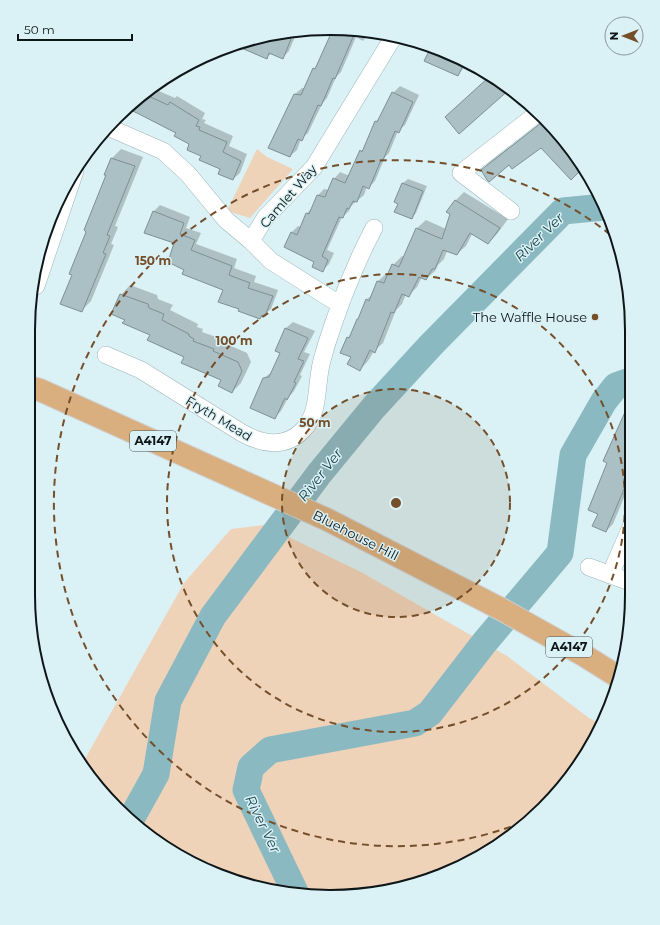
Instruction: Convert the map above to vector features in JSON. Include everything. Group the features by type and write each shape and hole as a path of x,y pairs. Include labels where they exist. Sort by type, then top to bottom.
{"main road":[{"name":"Bluehouse Hill","path":"35,387 328,520 509,613 614,674"}],"street":[{"name":"Camlet Way","path":"113,129 164,151 188,174 226,220 251,241 265,218 314,167 391,42"},
{"path":"511,211 462,173 534,116"},
{"name":"Fryth Mead","path":"106,355 122,368 141,370 255,440 268,443 281,442 292,438 302,431 309,422 316,407 322,363 339,304 371,247 374,228"},
{"path":"251,241 270,261 339,304"},
{"path":"610,575 625,541"},
{"path":"589,567 625,580"}],"shaded area":[{"path":"257,149 267,157 293,169 250,218 227,211"},
{"path":"264,525 361,572 507,656 596,722 564,775 539,804 525,817 510,829 478,850 443,868 406,880 369,887 330,890 311,889 254,880 217,868 200,860 150,829 121,804 108,790 85,759 184,583 231,529"}],"building":[{"path":"330,35 353,36 335,79 333,78 321,106 318,105 302,141 298,139 290,157 268,148 294,94 301,95 313,68 315,69"},
{"path":"291,39 283,59 269,53 267,59 243,49 272,41"},
{"path":"428,52 463,67 458,76 424,61"},
{"path":"486,80 505,93 459,134 445,117"},
{"path":"392,92 413,102 399,133 395,131 369,189 363,186 357,202 353,201 349,209 347,208 343,218 339,217 322,256 328,260 323,272 312,267 314,262 284,247 291,232 297,235 306,213 309,214 317,195 325,197 333,178 345,183 360,150 362,152 375,121 377,122"},
{"path":"149,96 168,105 170,102 199,120 196,126 200,127 199,130 227,142 223,152 241,161 233,180 218,174 220,169 199,160 201,156 187,150 189,144 174,136 176,133 132,111"},
{"path":"541,123 564,150 579,172 571,180 541,148 512,169 509,165 489,182 481,170"},
{"path":"111,158 135,166 107,235 110,236 103,253 106,254 82,312 60,304 72,275 69,274 86,232 84,230 106,175 104,175"},
{"path":"402,183 423,191 412,219 394,212 398,204 394,202"},
{"path":"455,200 500,228 488,244 470,233 457,255 443,250 435,269 432,269 426,280 419,277 409,297 402,294 394,313 391,312 375,353 370,350 360,371 347,364 351,357 340,353 347,337 349,338 366,299 369,301 377,281 384,283 392,264 399,267 416,228 442,239 450,214 446,212"},
{"path":"153,211 184,223 180,234 195,240 191,250 232,266 229,275 250,283 248,288 273,296 265,316 262,315 260,319 238,311 239,309 218,302 223,290 182,274 184,270 168,262 174,243 144,233"},
{"path":"120,294 148,304 149,308 164,314 162,320 189,334 189,336 194,339 193,341 214,349 213,351 238,362 242,371 232,393 218,386 221,380 181,363 184,357 147,340 150,335 122,323 125,320 111,314"},
{"path":"285,328 308,338 298,359 304,361 294,382 296,383 287,400 285,398 275,419 250,408 263,378 269,377 280,353 275,351"},
{"path":"625,412 625,476 623,481 625,482 625,487 606,532 592,526 598,514 588,510 607,463 603,461"}],"waterway":[{"name":"River Ver","path":"133,815 156,774 168,701 213,616 319,474 374,407 431,345 563,211 599,208"},
{"name":"River Ver","path":"293,887 246,790 251,767 270,750 415,723 430,713 484,643 560,553 573,455 604,401 616,386 625,383"}],"place":[{"name":"The Waffle House","path":"595,317"}]}
